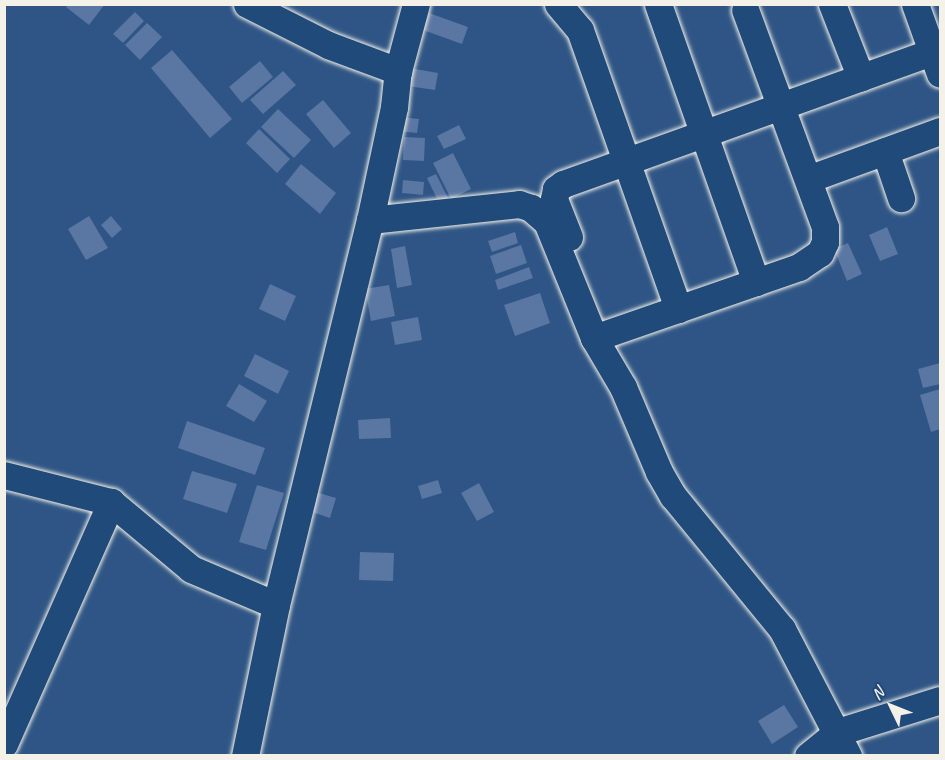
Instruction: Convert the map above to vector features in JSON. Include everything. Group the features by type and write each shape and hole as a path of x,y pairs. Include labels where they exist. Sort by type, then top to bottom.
{"street":[{"path":"247,4 328,45 398,71"},
{"path":"245,756 276,605 370,220 394,107 398,71 416,4"},
{"path":"558,4 580,30 678,309"},
{"path":"658,4 756,282"},
{"path":"832,4 861,78"},
{"path":"600,336 554,199 556,189 563,184 861,78 938,58 915,4"},
{"path":"600,336 756,282 812,259 820,253 825,242 825,227 745,10"},
{"path":"807,180 940,131"},
{"path":"885,151 901,198"},
{"path":"370,220 519,204 531,208 547,222 623,387 658,472 673,496 782,629 843,744"},
{"path":"4,475 111,502 191,569 276,605"},
{"path":"4,744 111,502"},
{"path":"808,756 843,744 940,700"}],"building":[{"path":"68,4 105,4 89,25 66,7"},
{"path":"135,12 144,21 123,43 113,34"},
{"path":"429,13 468,27 462,44 423,30"},
{"path":"147,23 162,37 140,60 125,45"},
{"path":"172,50 232,119 210,138 151,68"},
{"path":"260,61 273,77 242,103 229,87"},
{"path":"404,67 438,73 435,90 401,85"},
{"path":"283,71 296,85 263,114 250,100"},
{"path":"323,100 351,133 334,148 306,114"},
{"path":"278,109 311,140 294,158 261,127"},
{"path":"400,117 419,119 417,133 398,131"},
{"path":"459,125 466,139 444,149 437,136"},
{"path":"259,129 290,159 277,173 246,143"},
{"path":"404,137 425,138 424,161 403,160"},
{"path":"453,153 471,189 451,199 433,163"},
{"path":"301,164 336,193 320,214 285,184"},
{"path":"436,174 448,198 439,203 427,178"},
{"path":"403,180 424,182 423,195 402,193"},
{"path":"89,216 108,248 86,260 68,229"},
{"path":"111,216 122,229 112,238 101,225"},
{"path":"887,227 898,254 880,261 869,235"},
{"path":"515,232 518,243 492,252 488,241"},
{"path":"848,243 862,274 847,281 834,249"},
{"path":"521,245 527,263 496,274 490,256"},
{"path":"405,246 412,285 397,288 391,249"},
{"path":"529,267 533,278 498,290 495,280"},
{"path":"270,284 296,296 285,321 259,309"},
{"path":"389,285 395,316 371,321 365,289"},
{"path":"540,293 550,323 515,336 504,305"},
{"path":"418,317 422,340 395,345 391,322"},
{"path":"255,354 289,371 278,394 244,376"},
{"path":"940,363 940,384 923,388 918,369"},
{"path":"239,384 267,401 254,422 226,406"},
{"path":"940,389 940,429 931,432 920,395"},
{"path":"390,418 391,438 359,439 358,420"},
{"path":"187,421 265,448 255,475 178,448"},
{"path":"192,471 237,484 227,513 183,499"},
{"path":"438,480 442,493 422,499 418,486"},
{"path":"479,483 494,512 477,521 461,493"},
{"path":"257,485 284,493 266,550 239,542"},
{"path":"312,491 336,498 330,518 306,510"},
{"path":"360,552 394,553 393,581 359,580"},
{"path":"784,705 798,727 772,744 758,721"}]}
